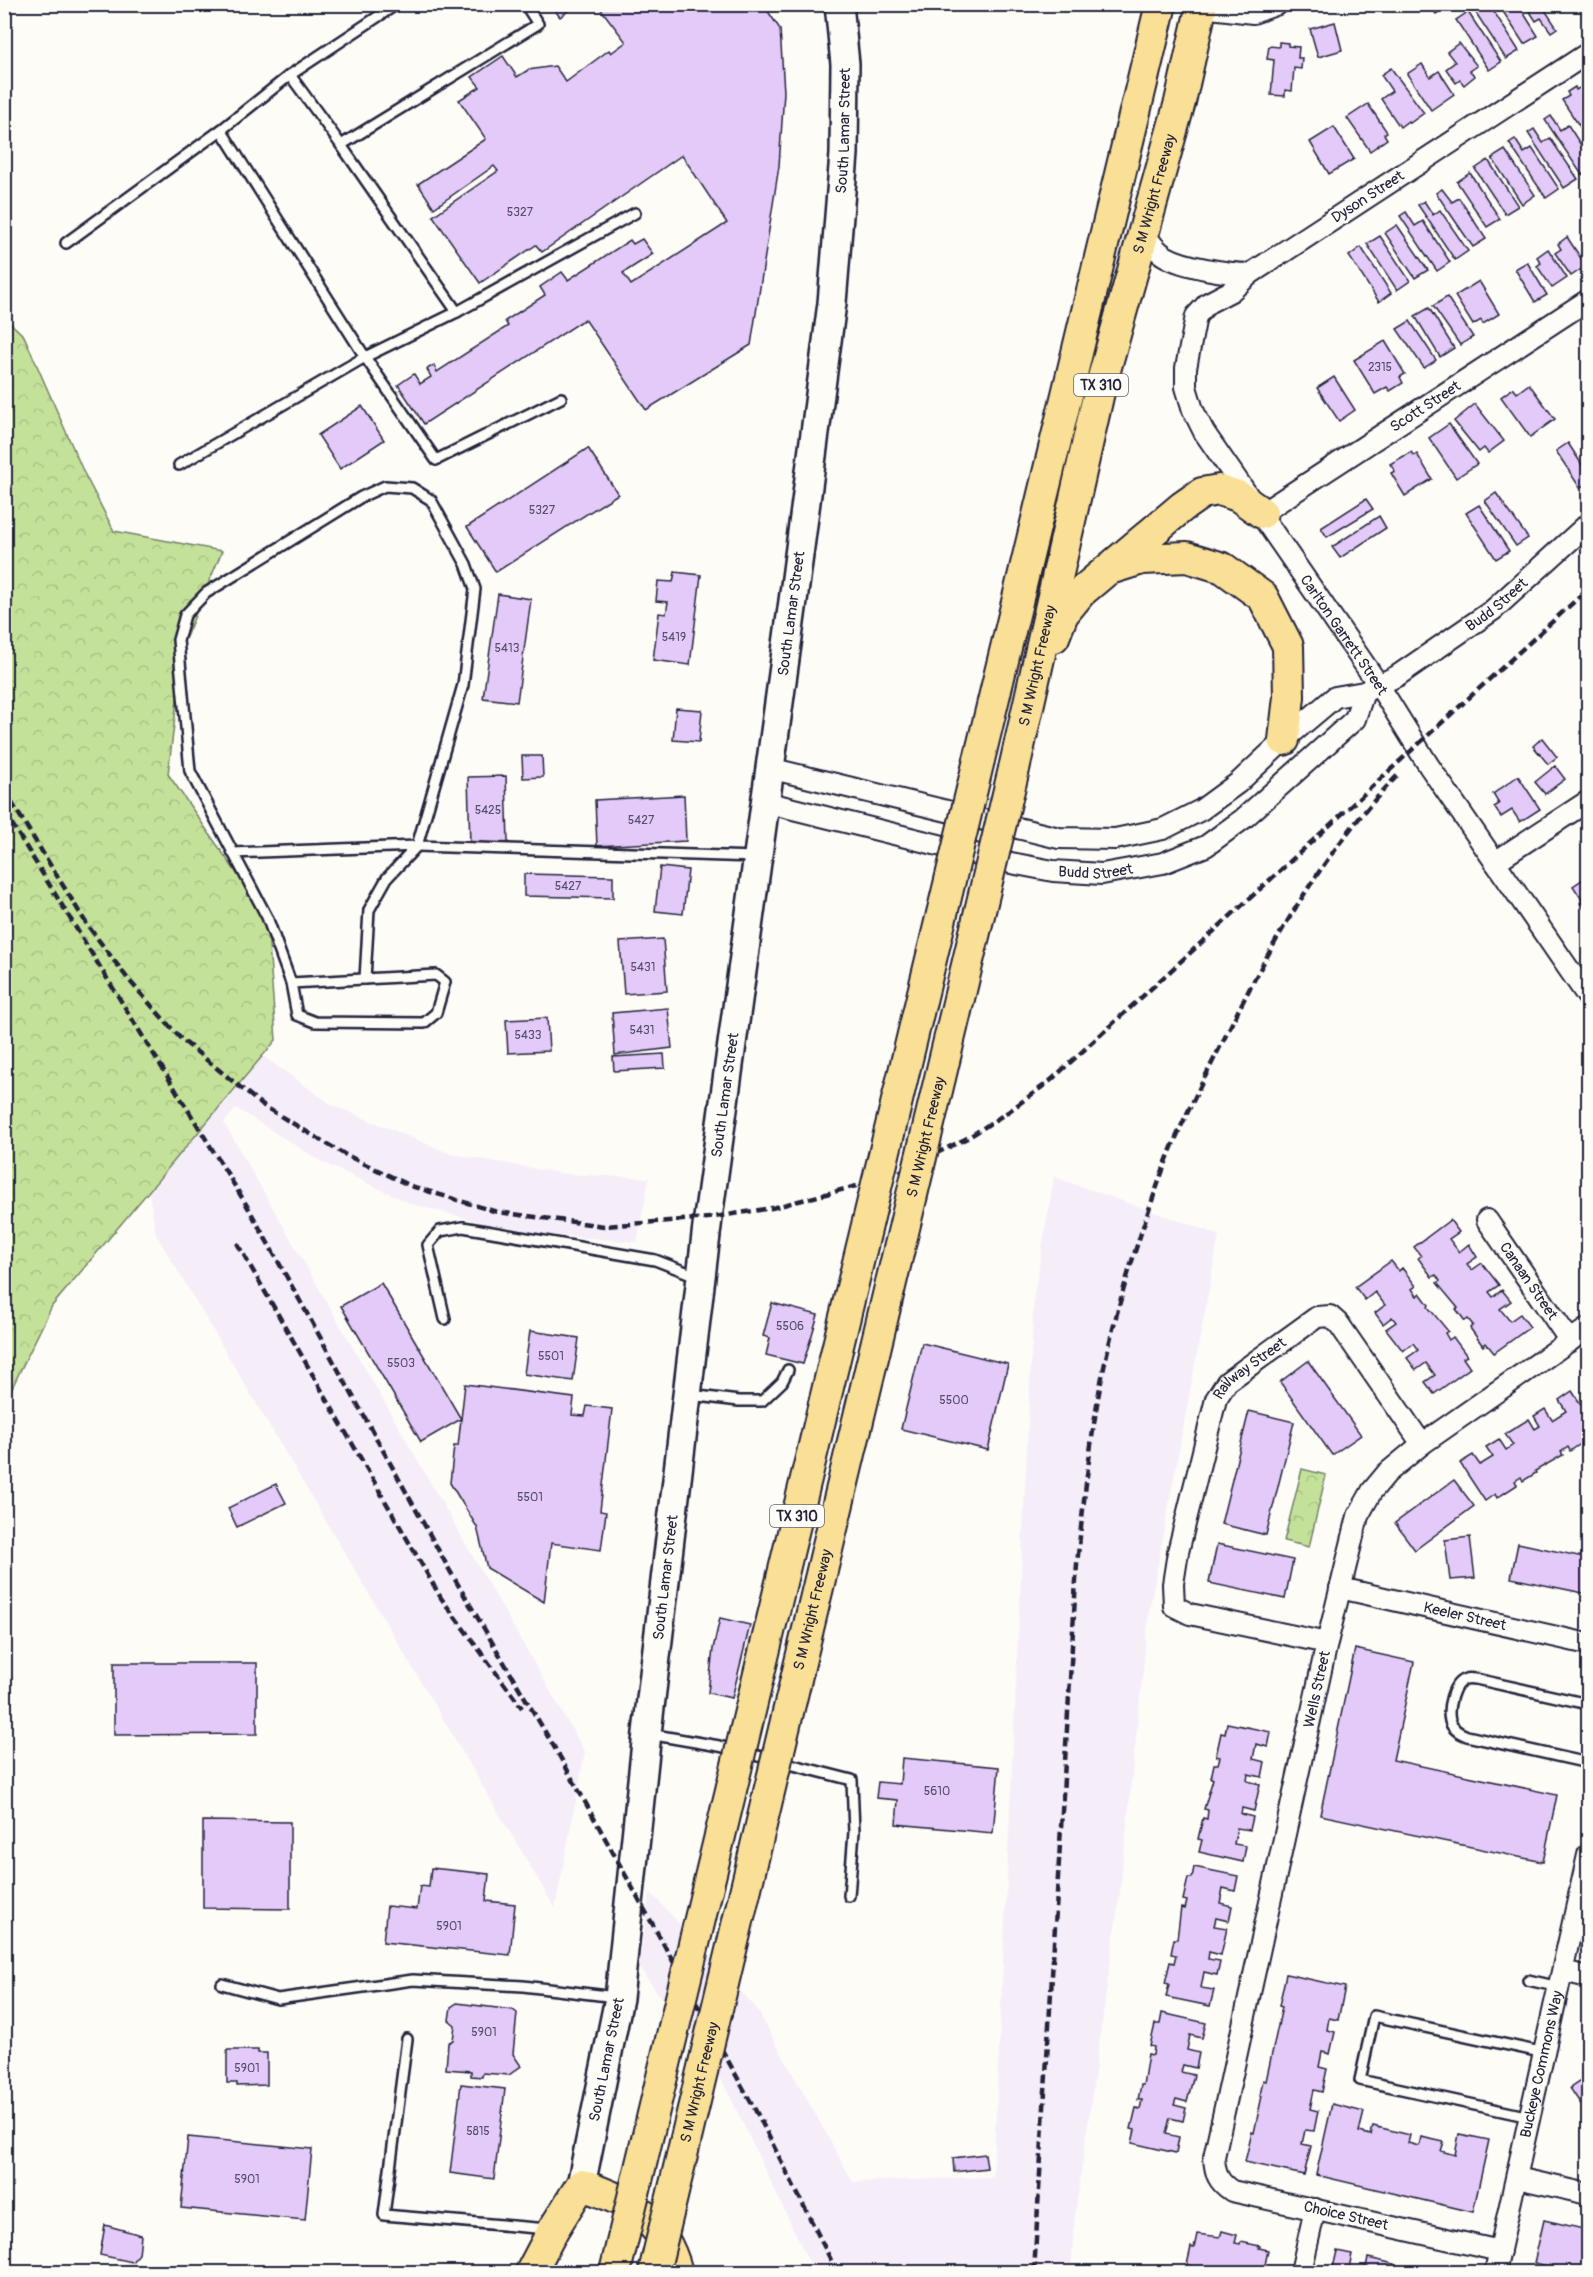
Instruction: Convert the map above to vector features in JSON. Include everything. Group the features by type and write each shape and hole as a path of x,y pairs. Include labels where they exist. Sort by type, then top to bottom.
{"main road":[{"name":"South Lamar Street","path":"581,2185 619,1998 647,1733 701,1278 832,303 844,154 845,64 839,4"},
{"name":"TX 310","path":"615,2272 1161,4"},
{"name":"S M Wright Freeway","path":"654,2272 1014,769 1099,392 1180,102 1202,6"},
{"path":"1014,769 1059,623 1063,614 1081,592 1104,570 1202,493 1219,490 1238,496 1262,513"},
{"path":"1104,570 1142,559 1187,557 1223,568 1263,597 1288,646 1289,698 1284,740"},
{"path":"531,2272 553,2230 581,2185 626,2202 646,2216 667,2243 677,2272"}],"street":[{"path":"1202,6 1253,13 1278,4"},
{"name":"Dyson Street","path":"1250,274 1588,53"},
{"path":"1143,231 1154,248 1176,261 1230,274 1250,274"},
{"name":"Carlton Garrett Street","path":"1250,274 1231,291 1208,303 1196,316 1186,368 1186,387 1193,410 1204,432 1262,513 1371,688 1429,766 1588,997"},
{"name":"Scott Street","path":"1262,513 1588,300"},
{"name":"Budd Street","path":"769,768 1059,838 1115,839 1163,829 1201,810 1238,783 1284,740 1335,698 1371,688 1397,676 1493,610 1588,524"},
{"name":"Budd Street","path":"765,802 1011,863 1053,871 1102,874 1163,863 1206,846 1243,819 1355,718 1371,688"},
{"path":"1495,862 1588,801"},
{"name":"Canaan Street","path":"1488,1220 1570,1341"},
{"name":"Railway Street","path":"1327,1643 1190,1614 1174,1606 1173,1584 1178,1551 1216,1399 1227,1382 1317,1317 1330,1316 1339,1324 1422,1444"},
{"name":"Wells Street","path":"1214,2157 1327,1643 1358,1516 1372,1491 1387,1473 1422,1444 1588,1328"},
{"name":"Keeler Street","path":"1340,1588 1588,1644"},
{"name":"Buckeye Commons Way","path":"1495,2272 1588,1856"},
{"path":"1561,1979 1588,1977"},
{"name":"Choice Street","path":"1214,2157 1215,2172 1221,2183 1232,2191 1500,2251"},
{"path":"1517,2178 1588,2194"},
{"path":"1300,2272 1315,2209"}],"lane":[{"path":"66,243 221,130 290,75 397,4"},
{"path":"341,145 538,24 525,4"},
{"path":"290,75 457,312"},
{"path":"221,130 365,357 436,460 561,398"},
{"path":"179,465 365,357 457,312 635,213"},
{"path":"291,983 365,979 436,975 445,982 436,1013 424,1023 315,1022 297,1015 291,983 267,917 190,771 178,640 185,615 206,593 361,497 385,486 412,488 431,500 466,564 475,589 464,685 417,846 387,878 369,910 365,979"},
{"path":"233,853 417,846 757,857"},
{"path":"445,1319 428,1245 441,1232 463,1227 655,1260 701,1278"},
{"path":"688,1394 739,1401 762,1401 782,1382 788,1370"},
{"path":"1588,1704 1476,1679 1465,1679 1458,1683 1454,1690 1449,1709 1450,1722 1457,1732 1467,1736 1588,1763"},
{"path":"647,1733 719,1746 852,1780 854,1832 849,1896"},
{"path":"1528,1980 1561,1979"},
{"path":"222,1984 278,1999 413,1980 523,1986 619,1998"},
{"path":"1531,2117 1360,2080 1374,2016 1545,2053"},
{"path":"407,2039 384,2215 553,2230"}],"shaded area":[{"path":"4,728 181,998 332,1105 451,1154 565,1174 649,1178 637,1242 518,1232 412,1204 324,1163 236,1108 224,1123 585,1752 555,1908 156,1234 123,1039"},
{"path":"1054,1177 1219,1235 1149,1611 1120,1892 1074,2223 1071,2272 814,2272 725,2086 639,1967 650,1892 756,2008 853,2182 993,2177 1034,1297"}],"green space":[{"path":"5,318 24,336 84,473 114,531 222,551 184,642 168,774 267,917 276,1040 52,1306 5,1402"},
{"path":"1302,1469 1326,1475 1309,1547 1284,1541"}],"building":[{"path":"545,4 577,4 560,17 552,7 548,10"},
{"path":"597,4 740,4 744,10 752,4 763,4 780,29 784,92 779,166 751,345 646,410 585,319 424,424 398,385 414,374 420,384 431,377 427,369 434,365 437,372 508,326 505,321 545,295 540,287 562,272 568,280 630,240 633,244 642,239 653,254 623,273 631,285 727,223 682,155 542,252 536,245 480,283 433,216 498,171 494,166 434,208 418,184 486,139 459,100 480,87 472,77 503,56 517,77 528,70 555,66 566,82 609,50 611,53 626,42"},
{"path":"1429,4 1451,4 1436,14"},
{"path":"1482,4 1489,4 1519,51 1506,59 1474,10"},
{"path":"1511,4 1518,4 1538,36 1524,44 1502,10"},
{"path":"1525,4 1541,4 1557,28 1551,32 1541,18 1536,21"},
{"path":"1468,12 1501,62 1489,70 1456,20"},
{"path":"1335,22 1342,50 1318,57 1310,29"},
{"path":"1279,42 1299,47 1298,58 1302,58 1301,69 1294,68 1292,91 1285,90 1285,96 1271,95 1274,60 1267,59 1269,46 1279,47"},
{"path":"1459,43 1477,66 1470,71 1475,76 1464,85 1460,80 1456,83 1446,69 1455,62 1447,52"},
{"path":"1422,64 1430,77 1439,71 1454,94 1431,110 1407,74"},
{"path":"1391,68 1424,113 1400,127 1381,99 1392,91 1381,75"},
{"path":"1575,87 1576,90 1581,87 1588,98 1588,122 1580,127 1562,100 1569,96 1567,92"},
{"path":"1368,104 1387,132 1384,134 1387,139 1370,151 1347,118"},
{"path":"1551,116 1560,130 1568,125 1588,156 1588,170 1582,175 1545,120"},
{"path":"1334,127 1354,159 1329,174 1310,142"},
{"path":"1534,129 1543,143 1550,138 1578,179 1564,188 1528,133"},
{"path":"1515,139 1524,153 1532,148 1559,189 1546,198 1509,143"},
{"path":"1505,150 1535,195 1522,204 1492,158"},
{"path":"1488,160 1518,206 1505,214 1475,169"},
{"path":"1470,173 1500,219 1487,227 1457,182"},
{"path":"1442,189 1452,202 1459,198 1486,239 1473,247 1436,193"},
{"path":"1424,201 1433,215 1440,210 1468,251 1455,260 1418,205"},
{"path":"1406,212 1415,226 1423,221 1450,262 1437,271 1400,216"},
{"path":"1397,225 1428,270 1415,278 1385,233"},
{"path":"1380,236 1410,281 1397,290 1367,244"},
{"path":"1567,237 1586,266 1571,276 1555,253 1561,249 1558,244"},
{"path":"1361,247 1391,293 1379,302 1349,256"},
{"path":"1548,249 1567,278 1552,288 1537,266 1541,263 1537,257"},
{"path":"1527,262 1547,295 1535,302 1515,269"},
{"path":"1479,281 1499,314 1483,324 1481,320 1473,325 1455,296"},
{"path":"1447,297 1473,337 1460,345 1433,306"},
{"path":"1429,308 1454,348 1440,357 1415,316"},
{"path":"1410,321 1436,360 1424,368 1397,329"},
{"path":"1385,341 1405,374 1400,377 1403,383 1390,391 1387,387 1375,394 1354,360"},
{"path":"1334,377 1355,410 1339,421 1317,388"},
{"path":"1529,384 1555,419 1530,437 1501,397 1513,388 1517,393"},
{"path":"1475,404 1504,441 1488,453 1484,448 1479,452 1454,421"},
{"path":"362,406 384,440 340,469 318,435"},
{"path":"1449,424 1477,464 1456,478 1429,438"},
{"path":"1568,443 1588,474 1588,482 1580,488 1556,451"},
{"path":"588,448 618,494 496,572 467,527"},
{"path":"1411,452 1414,456 1417,454 1432,479 1405,496 1391,473 1395,471 1390,464"},
{"path":"1496,493 1528,538 1516,546 1485,501"},
{"path":"1366,499 1373,509 1327,537 1321,528"},
{"path":"1479,505 1509,551 1496,559 1466,513"},
{"path":"1379,516 1386,528 1340,558 1332,547"},
{"path":"675,572 701,575 690,665 653,660 659,613 666,614 668,602 656,601 658,581 673,582"},
{"path":"498,594 531,599 517,702 483,698"},
{"path":"676,708 702,710 699,742 673,740"},
{"path":"1542,738 1557,757 1548,764 1533,746"},
{"path":"522,756 542,756 543,777 523,778"},
{"path":"1555,766 1565,779 1545,794 1535,782"},
{"path":"506,776 508,843 470,844 468,777"},
{"path":"1518,776 1540,809 1520,822 1512,810 1501,817 1494,807 1499,804 1493,794"},
{"path":"684,795 686,841 597,846 595,800"},
{"path":"660,867 688,870 683,914 655,911"},
{"path":"524,874 613,876 613,898 524,896"},
{"path":"1588,876 1588,915 1580,903 1583,901 1573,886"},
{"path":"663,939 667,991 624,994 620,942"},
{"path":"668,1008 672,1048 615,1055 612,1013"},
{"path":"547,1018 549,1051 508,1053 506,1020"},
{"path":"664,1054 665,1068 614,1071 613,1057"},
{"path":"1450,1220 1459,1232 1449,1239 1459,1252 1469,1244 1477,1257 1467,1264 1472,1270 1482,1263 1499,1285 1489,1292 1493,1297 1502,1290 1511,1301 1500,1309 1510,1321 1520,1314 1530,1327 1494,1353 1486,1343 1483,1346 1470,1328 1473,1325 1468,1319 1465,1321 1456,1309 1458,1308 1437,1283 1440,1281 1436,1275 1432,1277 1418,1258 1421,1256 1414,1247"},
{"path":"1391,1261 1399,1271 1402,1268 1416,1286 1412,1289 1417,1296 1420,1293 1429,1305 1428,1307 1448,1331 1445,1333 1449,1340 1453,1337 1467,1356 1463,1358 1470,1368 1434,1394 1425,1382 1435,1375 1426,1363 1416,1370 1407,1358 1418,1350 1413,1343 1403,1351 1386,1329 1396,1322 1392,1317 1383,1324 1375,1313 1385,1305 1375,1292 1365,1300 1355,1287"},
{"path":"381,1283 461,1419 421,1442 341,1306"},
{"path":"772,1303 818,1315 803,1364 766,1355 770,1338 763,1336"},
{"path":"530,1331 579,1338 573,1381 524,1374"},
{"path":"922,1343 1008,1364 988,1450 901,1429"},
{"path":"1308,1361 1361,1435 1332,1455 1280,1382"},
{"path":"465,1384 574,1398 572,1415 585,1416 587,1406 612,1409 600,1511 606,1512 601,1550 551,1543 544,1602 487,1568 477,1527 450,1483 454,1446 458,1446"},
{"path":"1572,1391 1588,1415 1588,1434 1586,1435 1588,1439 1570,1451 1568,1447 1561,1452 1563,1455 1535,1471 1536,1473 1523,1481 1521,1477 1515,1481 1517,1485 1497,1498 1495,1494 1485,1501 1460,1463 1473,1455 1480,1465 1493,1457 1486,1447 1499,1439 1506,1450 1513,1445 1505,1434 1529,1419 1535,1429 1540,1426 1534,1416 1545,1409 1552,1420 1566,1411 1559,1400"},
{"path":"1249,1411 1294,1422 1266,1535 1221,1524"},
{"path":"1454,1480 1474,1506 1415,1550 1395,1523"},
{"path":"276,1484 286,1503 237,1527 228,1508"},
{"path":"1470,1537 1475,1578 1450,1580 1445,1540"},
{"path":"1518,1543 1588,1558 1588,1594 1511,1578"},
{"path":"1217,1544 1293,1560 1285,1599 1209,1583"},
{"path":"720,1618 750,1625 732,1698 708,1693 713,1649"},
{"path":"1355,1649 1414,1662 1393,1760 1557,1795 1543,1862 1320,1815"},
{"path":"114,1663 257,1663 257,1734 114,1735"},
{"path":"1227,1723 1271,1732 1268,1747 1256,1744 1253,1759 1265,1762 1262,1777 1248,1774 1247,1781 1260,1784 1254,1811 1242,1808 1241,1814 1253,1817 1250,1830 1237,1828 1234,1844 1246,1846 1243,1862 1199,1852 1202,1840 1198,1839 1203,1818 1207,1819 1208,1810 1204,1809 1213,1779 1211,1778 1214,1764 1218,1764 1220,1757 1216,1756 1221,1733 1225,1734"},
{"path":"902,1758 999,1767 993,1833 896,1824 898,1800 876,1798 878,1782 900,1784"},
{"path":"203,1821 290,1822 290,1909 203,1908"},
{"path":"1194,1867 1238,1876 1235,1891 1223,1888 1220,1903 1232,1906 1229,1921 1216,1918 1214,1926 1227,1928 1221,1955 1209,1952 1208,1959 1220,1961 1217,1975 1204,1972 1201,1988 1214,1990 1210,2006 1166,1997 1169,1984 1165,1983 1170,1962 1174,1963 1176,1955 1171,1954 1174,1939 1177,1939 1181,1908 1185,1909 1187,1901 1183,1900 1188,1878 1192,1878"},
{"path":"431,1868 489,1874 486,1901 515,1904 510,1955 383,1942 387,1906 417,1909 420,1886 429,1887"},
{"path":"1286,1974 1345,1987 1338,2020 1329,2018 1327,2030 1335,2032 1330,2054 1322,2052 1319,2067 1327,2069 1322,2092 1314,2090 1310,2109 1318,2111 1314,2131 1305,2130 1302,2144 1311,2146 1304,2175 1245,2162 1252,2132 1254,2133 1263,2080 1266,2081 1282,2007 1279,2006"},
{"path":"457,2003 513,2010 517,2013 513,2054 521,2066 509,2075 483,2073 482,2077 471,2076 471,2071 446,2069 448,2043 453,2040 455,2025 449,2020 451,2007"},
{"path":"1162,2013 1206,2023 1202,2038 1190,2035 1187,2050 1199,2053 1196,2068 1183,2065 1181,2072 1194,2075 1187,2102 1176,2099 1174,2105 1186,2108 1183,2121 1170,2118 1166,2134 1179,2137 1176,2153 1132,2143 1135,2130 1131,2129 1136,2108 1140,2109 1142,2100 1138,2100 1148,2054 1153,2055 1154,2047 1150,2046 1155,2024 1160,2024"},
{"path":"227,2050 258,2050 258,2053 267,2053 267,2085 237,2086 237,2083 227,2083"},
{"path":"1588,2076 1588,2115 1570,2088"},
{"path":"461,2084 505,2089 494,2179 450,2173"},
{"path":"1332,2104 1364,2112 1359,2132 1371,2135 1373,2126 1410,2135 1408,2143 1419,2146 1421,2137 1444,2142 1441,2151 1455,2155 1459,2134 1489,2140 1473,2212 1316,2175"},
{"path":"188,2137 312,2149 305,2220 181,2208"},
{"path":"985,2154 987,2168 954,2172 953,2158"},
{"path":"1544,2220 1588,2230 1588,2272 1577,2272 1534,2263"},
{"path":"105,2225 141,2235 139,2254 132,2262 100,2255"},
{"path":"1222,2231 1237,2235 1235,2243 1260,2246 1259,2248 1268,2250 1265,2265 1268,2266 1267,2272 1208,2272 1187,2265 1197,2234 1220,2237"},
{"path":"1337,2251 1352,2254 1349,2268 1365,2271 1368,2258 1395,2264 1393,2272 1332,2272"}],"railway":[{"path":"4,790 88,926 128,979 181,1039 262,1105 344,1154 411,1186 497,1212 604,1226 708,1218 772,1208 887,1178 969,1137 1008,1112 1050,1081 1588,589"},
{"path":"1034,2272 1077,1564 1086,1481 1109,1343 1131,1263 1166,1163 1192,1102 1232,1023 1285,925 1326,861 1373,802 1398,775"},
{"path":"4,811 249,1209 450,1571 563,1762 758,2115 837,2272"},
{"path":"237,1243 441,1598 522,1708"}]}
